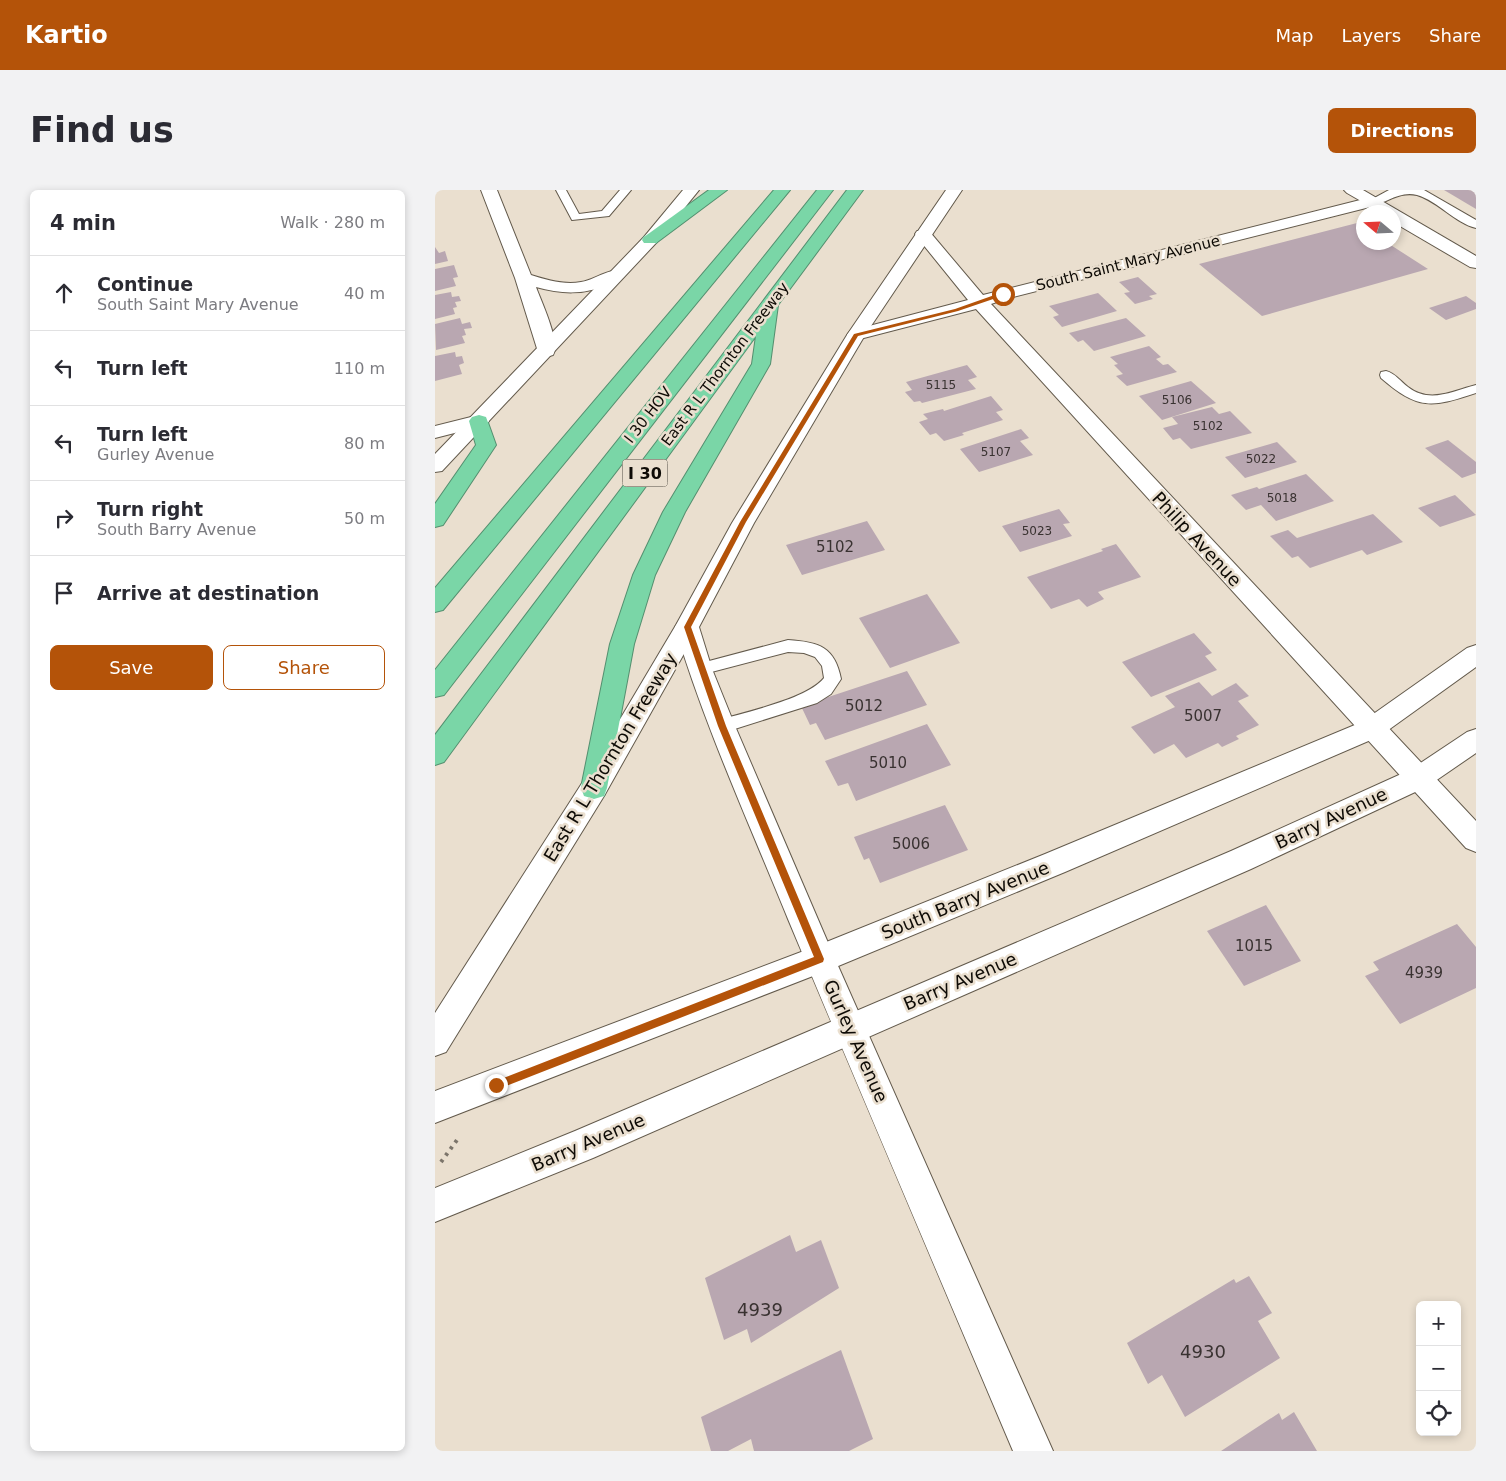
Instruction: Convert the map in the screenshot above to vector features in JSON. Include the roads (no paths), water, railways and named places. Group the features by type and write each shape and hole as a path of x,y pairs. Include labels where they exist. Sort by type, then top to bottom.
{"highway":[{"path":"650,240 719,190"},
{"path":"435,604 782,190"},
{"name":"I 30 HOV","path":"435,666 813,190"},
{"name":"I 30 HOV","path":"435,688 825,190"},
{"name":"East R L Thornton Freeway","path":"435,755 855,190"},
{"path":"594,788 622,644 644,575 674,512 761,364 771,302"},
{"path":"435,520 486,445 479,421"}],"main road":[{"path":"489,190 524,278 545,339 546,351"},
{"path":"435,466 650,240 691,190"},
{"name":"East R L Thornton Freeway","path":"435,1041 594,788 687,627 743,522 856,335 954,190"},
{"path":"1352,190 1377,205"},
{"name":"South Saint Mary Avenue","path":"856,335 957,310 1003,294 1372,202"},
{"path":"1401,220 1476,263"},
{"name":"Philip Avenue","path":"923,234 979,302 1371,729 1476,840"},
{"path":"524,278 557,288 576,290 596,285 616,275"},
{"path":"435,432 479,421"},
{"name":"Gurley Avenue","path":"687,627 700,669 722,726 820,959 1033,1451"},
{"name":"South Barry Avenue","path":"435,1107 820,959 1064,859 1371,729 1476,654"},
{"name":"Barry Avenue","path":"435,1205 581,1146 1241,860 1419,778 1476,739"}],"lane":[{"path":"561,190 576,218 605,214 626,190"},
{"path":"1372,202 1398,190 1420,192 1476,225"},
{"path":"1386,375 1412,396 1428,400 1442,399 1476,389"},
{"path":"700,669 788,646 806,647 821,653 830,664 833,679 825,688 811,698 722,726"}]}
